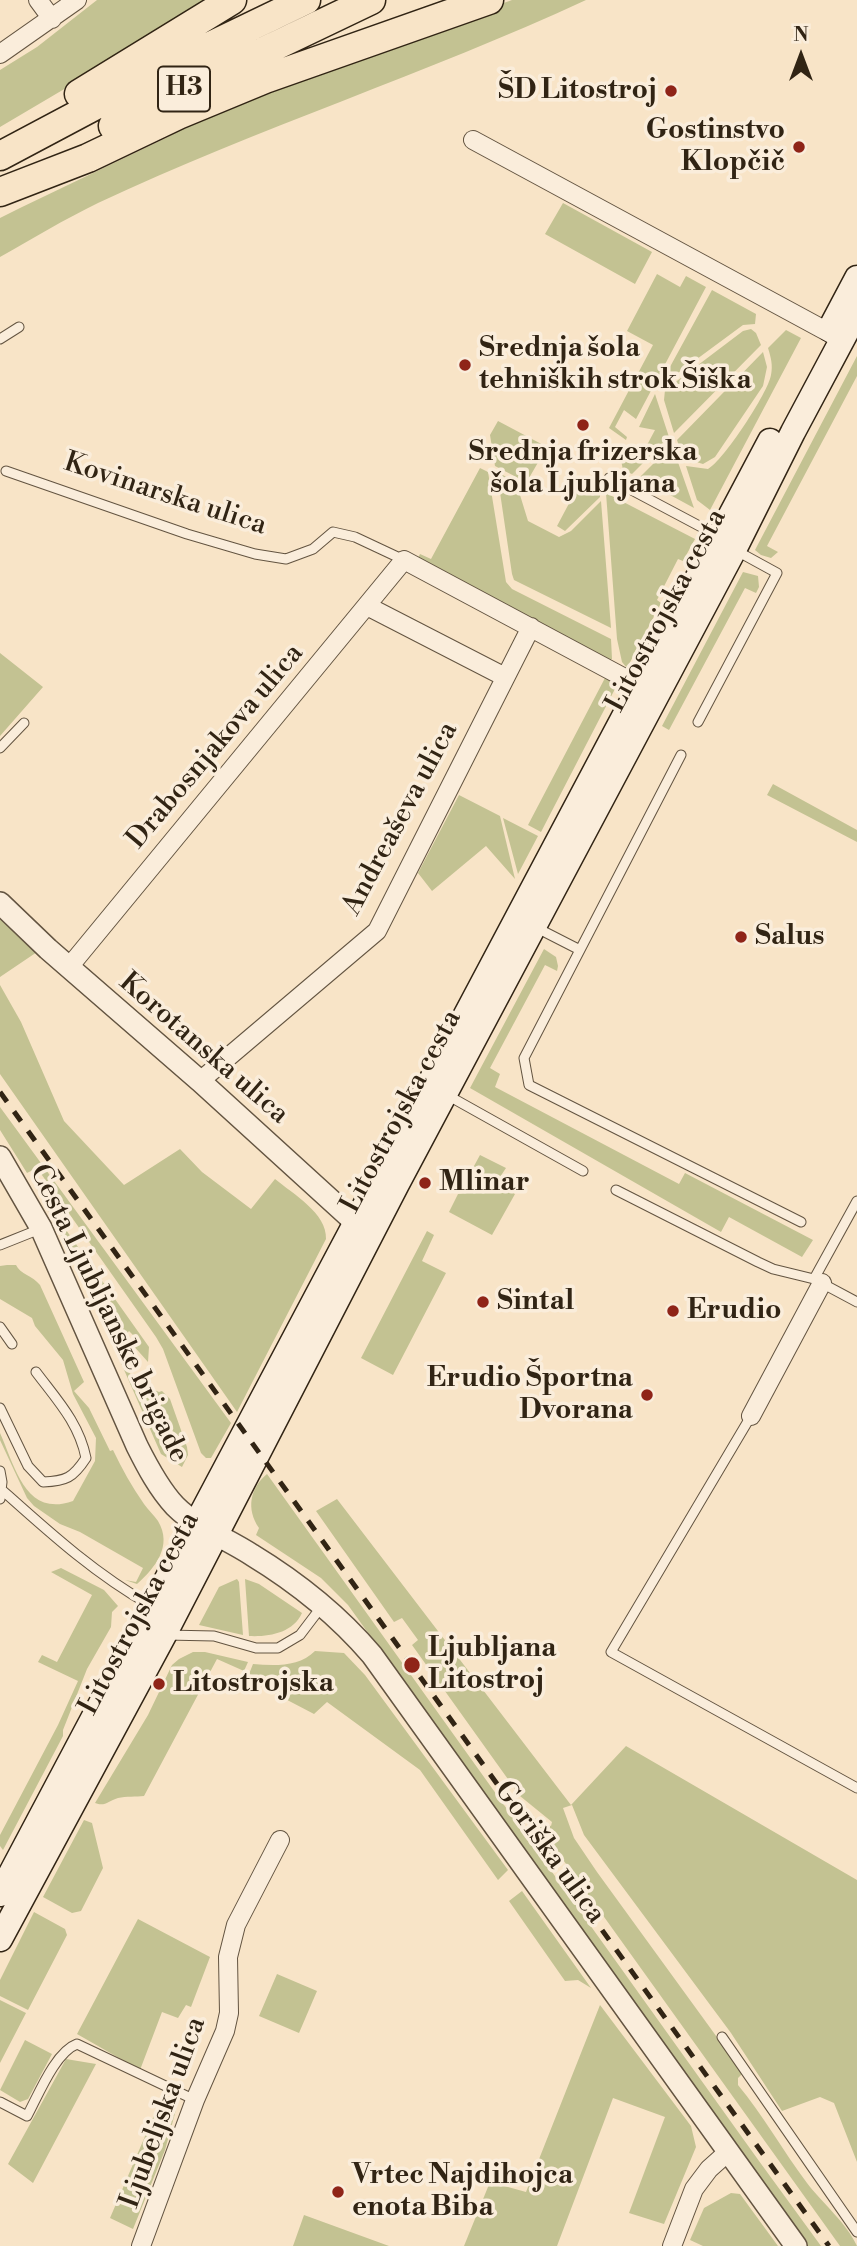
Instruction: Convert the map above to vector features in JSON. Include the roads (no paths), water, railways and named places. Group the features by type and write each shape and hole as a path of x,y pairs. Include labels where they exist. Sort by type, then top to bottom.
{"highway":[{"path":"0,151 68,101 232,0"},
{"name":"H3","path":"0,156 177,62 306,0"},
{"name":"H3","path":"0,190 183,90 371,0"},
{"path":"0,190 88,158 178,115 265,79 489,0"}],"main road":[{"name":"Litostrojska cesta","path":"0,1894 164,1635 205,1529 726,544 793,432 857,278"},
{"name":"Litostrojska cesta","path":"835,336 857,312"},
{"name":"Litostrojska cesta","path":"0,1939 17,1868 152,1606 205,1529"}],"street":[{"path":"38,0 52,19"},
{"path":"0,54 77,0"},
{"path":"473,140 835,336"},
{"name":"Drabosnjakova ulica","path":"69,967 404,560"},
{"name":"Kovinarska ulica","path":"404,560 648,690"},
{"path":"367,607 505,677 531,627"},
{"name":"Andreaševa ulica","path":"200,1081 377,931 505,677"},
{"name":"Korotanska ulica","path":"0,903 363,1229"},
{"name":"Cesta Ljubljanske brigade","path":"0,1157 41,1228 143,1458 174,1505 205,1529"},
{"path":"751,1416 818,1281"},
{"name":"Goriška ulica","path":"205,1529 251,1554 303,1588 323,1604 372,1655 796,2246"},
{"name":"Ljubeljska ulica","path":"141,2246 195,2100 225,2031 229,2012 228,1957 236,1925 280,1840"},
{"path":"672,2246 694,2189 709,2169 728,2152"}],"lane":[{"path":"0,339 19,327"},
{"name":"Kovinarska ulica","path":"6,471 187,534 255,554 286,559 313,549 333,532 355,537 404,560"},
{"path":"609,478 705,529 777,573 698,722"},
{"path":"0,748 24,723"},
{"path":"681,755 524,1058 529,1085 801,1222"},
{"path":"526,923 580,950"},
{"path":"436,1090 583,1171"},
{"path":"616,1190 773,1269 818,1281 857,1301"},
{"path":"818,1281 857,1200"},
{"path":"0,1245 41,1228"},
{"path":"0,1327 12,1344"},
{"path":"0,1408 28,1466 43,1482 60,1482 76,1473 86,1458 83,1442 74,1422 36,1372"},
{"path":"751,1416 611,1652 857,1788"},
{"path":"0,1471 1,1495 113,1582 152,1606"},
{"path":"164,1635 214,1636 256,1648 278,1648 300,1635 323,1604"},
{"path":"722,2037 857,2232"},
{"path":"0,2102 27,2116 60,2057 68,2047 77,2044 195,2100"}],"railway":[{"path":"0,1092 829,2246"}],"place":[{"name":"ŠD Litostroj","path":"671,91"},
{"name":"Gostinstvo Klopčič","path":"799,147"},
{"name":"Srednja šola tehniških strok Šiška","path":"465,365"},
{"name":"Srednja frizerska šola Ljubljana","path":"583,425"},
{"name":"Salus","path":"741,937"},
{"name":"Mlinar","path":"425,1183"},
{"name":"Sintal","path":"483,1302"},
{"name":"Erudio","path":"673,1311"},
{"name":"Erudio Športna Dvorana","path":"647,1395"},
{"name":"Ljubljana Litostroj","path":"412,1665"},
{"name":"Litostrojska","path":"159,1684"},
{"name":"Vrtec Najdihojca enota Biba","path":"338,2192"}]}
